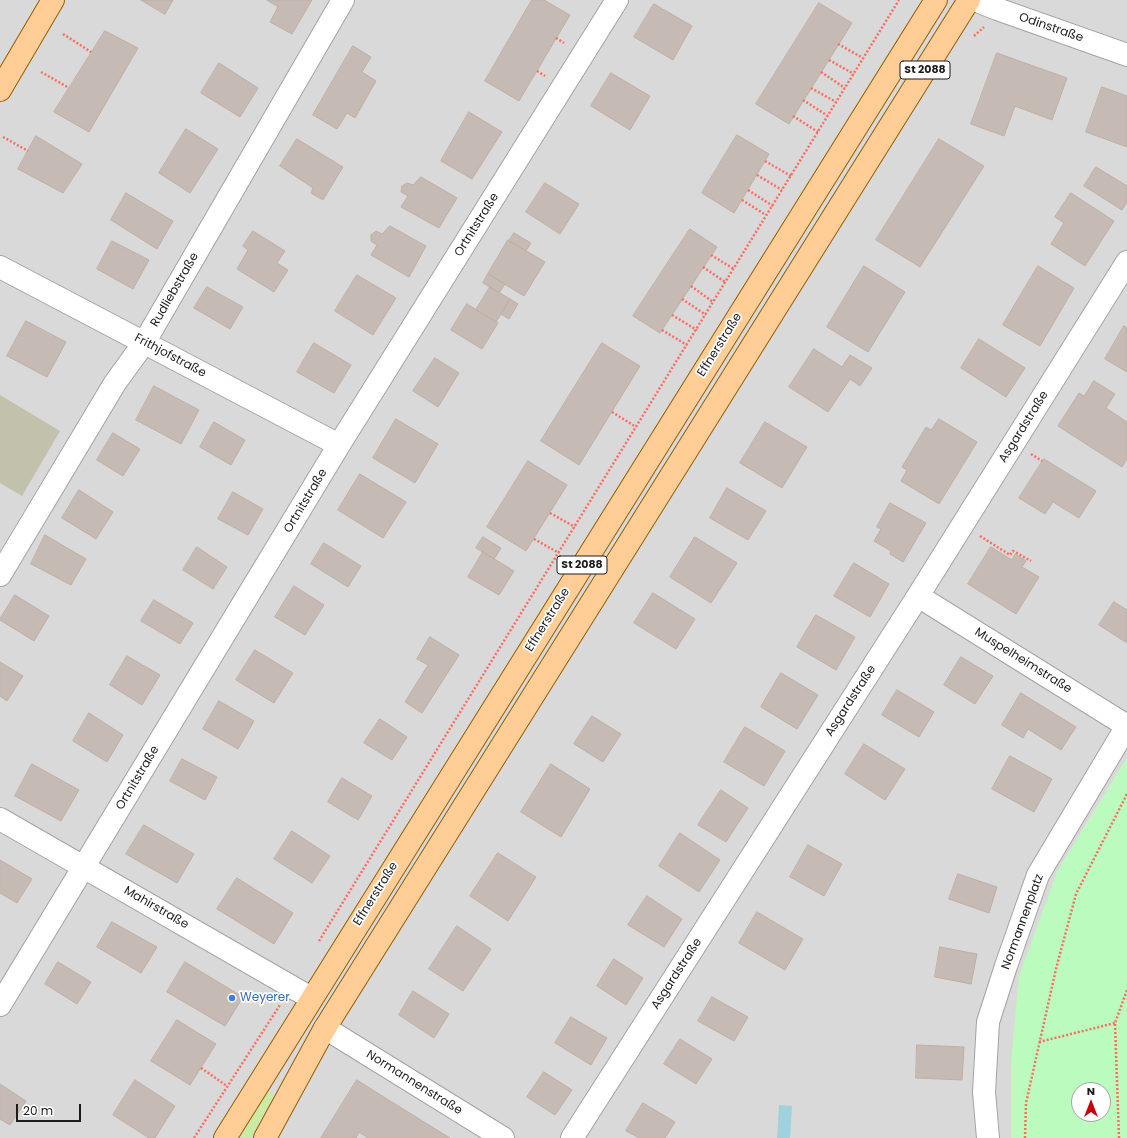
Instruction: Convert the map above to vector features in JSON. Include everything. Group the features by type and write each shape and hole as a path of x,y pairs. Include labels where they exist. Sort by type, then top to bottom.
{"main road":[{"path":"0,90 53,0"},
{"name":"Effnerstraße","path":"225,1138 936,0"},
{"name":"St 2088","path":"265,1138 325,1028 969,0"}],"street":[{"name":"Rudliebstraße","path":"0,575 116,383 144,343 343,0"},
{"name":"Ortnitstraße","path":"0,1005 339,445 617,0"},
{"name":"Odinstraße","path":"975,0 1127,54"},
{"name":"Asgardstraße","path":"572,1138 918,596 1127,262"},
{"name":"Frithjofstraße","path":"0,267 339,445"},
{"name":"Muspelheimstraße","path":"918,596 1127,726"},
{"name":"Normannenplatz","path":"988,1138 984,1092 988,1022 1006,966 1038,876 1127,726"},
{"name":"Mahirstraße","path":"0,819 312,998"},
{"name":"Normannenstraße","path":"325,1028 503,1138"}],"path":[{"path":"317,946 899,0"},
{"path":"63,34 91,52"},
{"path":"838,44 863,58"},
{"path":"829,60 854,74"},
{"path":"41,72 69,88"},
{"path":"821,72 845,88"},
{"path":"811,88 836,102"},
{"path":"803,100 828,116"},
{"path":"794,116 818,132"},
{"path":"3,137 28,151"},
{"path":"765,161 791,176"},
{"path":"757,175 782,190"},
{"path":"748,190 773,206"},
{"path":"742,200 766,215"},
{"path":"711,255 734,269"},
{"path":"703,268 725,282"},
{"path":"691,286 714,302"},
{"path":"682,299 706,315"},
{"path":"672,315 697,330"},
{"path":"662,330 687,345"},
{"path":"612,412 636,427"},
{"path":"550,513 575,527"},
{"path":"962,526 1010,555 1013,551 1031,561"},
{"path":"534,539 558,553"},
{"path":"1025,1138 1026,1103 1056,968 1076,894 1127,794"},
{"path":"194,1138 292,986"},
{"path":"1119,1138 1115,1023 1127,990"},
{"path":"1039,1042 1115,1023"},
{"path":"201,1068 227,1086"}],"shaded area":[{"path":"0,0 1127,0 1127,758 1057,872 1011,1062 1011,1138 0,1138"},
{"path":"0,395 60,431 22,496 0,483"}],"green space":[{"path":"1127,758 1127,1138 1011,1138 1011,1062 1019,976 1057,872"},
{"path":"266,1091 274,1095 251,1138 241,1138 243,1127"}],"water":[{"path":"779,1105 792,1106 790,1138 777,1138"}],"building":[{"path":"141,0 173,0 165,14"},
{"path":"267,0 312,0 292,34 270,22 278,7"},
{"path":"532,0 544,0 570,15 519,101 485,81"},
{"path":"819,3 852,23 789,124 756,104"},
{"path":"654,4 692,26 673,60 634,37"},
{"path":"105,31 138,48 89,132 54,112"},
{"path":"353,46 371,57 362,72 376,81 355,118 347,113 337,129 313,115"},
{"path":"997,53 1067,78 1052,120 1015,106 1004,136 971,124"},
{"path":"219,63 258,88 240,117 201,93"},
{"path":"611,73 650,96 630,130 591,106"},
{"path":"1102,87 1127,96 1127,147 1086,132"},
{"path":"469,112 502,132 472,179 441,161"},
{"path":"186,129 218,149 190,193 159,173"},
{"path":"737,135 769,154 734,213 702,193"},
{"path":"36,136 82,164 63,193 18,169"},
{"path":"297,139 343,167 323,200 311,193 313,188 280,166"},
{"path":"939,139 984,166 920,267 876,240"},
{"path":"1096,167 1127,186 1127,202 1122,210 1084,186"},
{"path":"421,177 457,198 439,228 401,207 408,196 401,192 402,186 407,183 413,185"},
{"path":"545,183 579,204 560,234 526,212"},
{"path":"126,193 173,221 157,249 111,220"},
{"path":"1071,193 1114,221 1085,266 1051,244 1064,223 1055,217"},
{"path":"390,226 426,246 409,277 371,255 377,245 371,241 371,235 376,231 382,234"},
{"path":"690,229 717,247 660,333 633,316"},
{"path":"253,231 285,251 277,263 288,270 274,292 237,269 248,250 243,246"},
{"path":"514,233 531,243 526,251 509,241"},
{"path":"508,240 545,262 524,296 488,274"},
{"path":"112,241 149,260 133,289 97,269"},
{"path":"864,266 905,292 868,352 827,327"},
{"path":"1038,266 1074,288 1040,346 1003,325"},
{"path":"488,274 505,284 499,293 483,283"},
{"path":"357,275 396,298 373,335 335,311"},
{"path":"207,287 243,307 230,329 194,308"},
{"path":"490,287 510,299 496,322 476,310"},
{"path":"510,299 518,304 509,319 501,314"},
{"path":"467,304 498,323 482,349 451,330"},
{"path":"26,321 66,342 47,377 7,356"},
{"path":"1124,326 1127,328 1127,372 1105,359"},
{"path":"979,339 1025,368 1006,397 961,368"},
{"path":"314,343 351,365 334,393 297,372"},
{"path":"602,343 640,366 579,465 541,441"},
{"path":"814,349 842,367 850,355 872,368 860,386 850,379 828,412 789,387"},
{"path":"435,358 459,373 438,407 413,391"},
{"path":"1094,381 1115,394 1106,408 1127,422 1127,459 1122,467 1058,426 1079,393 1084,396"},
{"path":"154,386 199,410 181,444 136,420"},
{"path":"396,419 438,444 415,483 373,458"},
{"path":"939,419 977,442 939,504 901,481 907,470 902,467 926,427 931,430"},
{"path":"214,422 245,440 231,465 200,447"},
{"path":"765,422 807,447 782,488 740,463"},
{"path":"113,433 140,449 123,476 97,460"},
{"path":"1044,459 1096,491 1079,518 1053,502 1045,514 1019,498"},
{"path":"528,461 567,485 526,551 487,527"},
{"path":"360,474 406,502 383,538 338,510"},
{"path":"727,488 766,511 748,540 710,518"},
{"path":"79,490 113,512 96,539 62,518"},
{"path":"233,492 263,509 248,535 218,519"},
{"path":"890,503 926,523 903,562 890,554 891,551 874,541 881,529 877,527"},
{"path":"45,535 86,559 71,585 31,564"},
{"path":"483,537 501,548 494,559 476,548"},
{"path":"695,537 737,563 711,603 670,577"},
{"path":"324,543 361,566 348,587 311,564"},
{"path":"197,547 227,567 213,589 183,570"},
{"path":"991,547 1012,560 1015,554 1026,561 1022,567 1039,577 1016,614 968,584"},
{"path":"483,552 514,571 499,595 468,577"},
{"path":"854,563 889,584 870,617 834,596"},
{"path":"294,586 324,605 305,635 275,617"},
{"path":"653,593 695,619 676,649 634,623"},
{"path":"15,595 49,616 34,641 0,620"},
{"path":"154,600 193,623 180,644 141,621"},
{"path":"1114,602 1127,610 1127,643 1099,625"},
{"path":"816,615 855,637 836,670 797,647"},
{"path":"430,637 459,655 422,713 405,702 428,665 417,659"},
{"path":"255,650 293,673 274,703 236,680"},
{"path":"127,656 160,675 142,705 110,685"},
{"path":"961,657 993,676 975,704 944,685"},
{"path":"0,662 23,676 7,701 0,696"},
{"path":"781,673 818,695 797,729 761,707"},
{"path":"897,690 934,712 919,737 882,715"},
{"path":"1021,693 1076,727 1061,750 1028,729 1023,738 1002,725"},
{"path":"219,701 254,721 238,749 203,729"},
{"path":"89,713 123,735 107,762 73,741"},
{"path":"592,716 621,734 603,762 574,744"},
{"path":"380,719 407,737 392,760 364,743"},
{"path":"745,727 785,751 764,786 724,762"},
{"path":"864,744 905,769 885,800 845,774"},
{"path":"1010,756 1052,779 1034,812 992,789"},
{"path":"182,759 217,777 205,800 170,781"},
{"path":"32,764 79,790 61,821 15,796"},
{"path":"551,764 590,789 561,837 521,812"},
{"path":"342,778 372,796 358,820 328,802"},
{"path":"721,790 748,808 726,842 698,825"},
{"path":"144,825 194,854 177,883 126,854"},
{"path":"292,831 330,856 312,883 274,859"},
{"path":"680,833 720,860 699,892 659,866"},
{"path":"808,845 842,864 824,896 790,877"},
{"path":"498,853 536,877 508,921 470,896"},
{"path":"0,860 32,879 17,903 0,893"},
{"path":"958,874 997,887 989,913 949,899"},
{"path":"237,878 293,913 274,944 217,909"},
{"path":"647,896 682,919 664,947 628,925"},
{"path":"757,912 803,939 785,970 739,943"},
{"path":"112,922 157,947 141,973 97,947"},
{"path":"457,926 491,949 463,991 429,969"},
{"path":"940,947 977,954 971,984 935,977"},
{"path":"614,959 643,978 626,1005 597,986"},
{"path":"58,962 91,982 77,1004 45,984"},
{"path":"185,962 243,997 225,1026 167,992"},
{"path":"413,991 449,1014 434,1038 399,1015"},
{"path":"712,997 748,1017 734,1041 698,1021"},
{"path":"571,1017 607,1038 591,1065 555,1043"},
{"path":"177,1020 216,1044 190,1085 151,1061"},
{"path":"680,1039 712,1059 696,1084 664,1064"},
{"path":"917,1045 964,1047 962,1080 916,1078"},
{"path":"544,1072 572,1090 555,1115 527,1097"},
{"path":"135,1080 175,1106 155,1138 149,1138 113,1115"},
{"path":"357,1080 450,1138 368,1138 359,1132 356,1138 321,1138"},
{"path":"0,1084 26,1101 10,1125 0,1119"},
{"path":"643,1103 675,1122 665,1138 639,1138 626,1131"}],"place":[{"name":"Weyerer","path":"232,998"}]}
